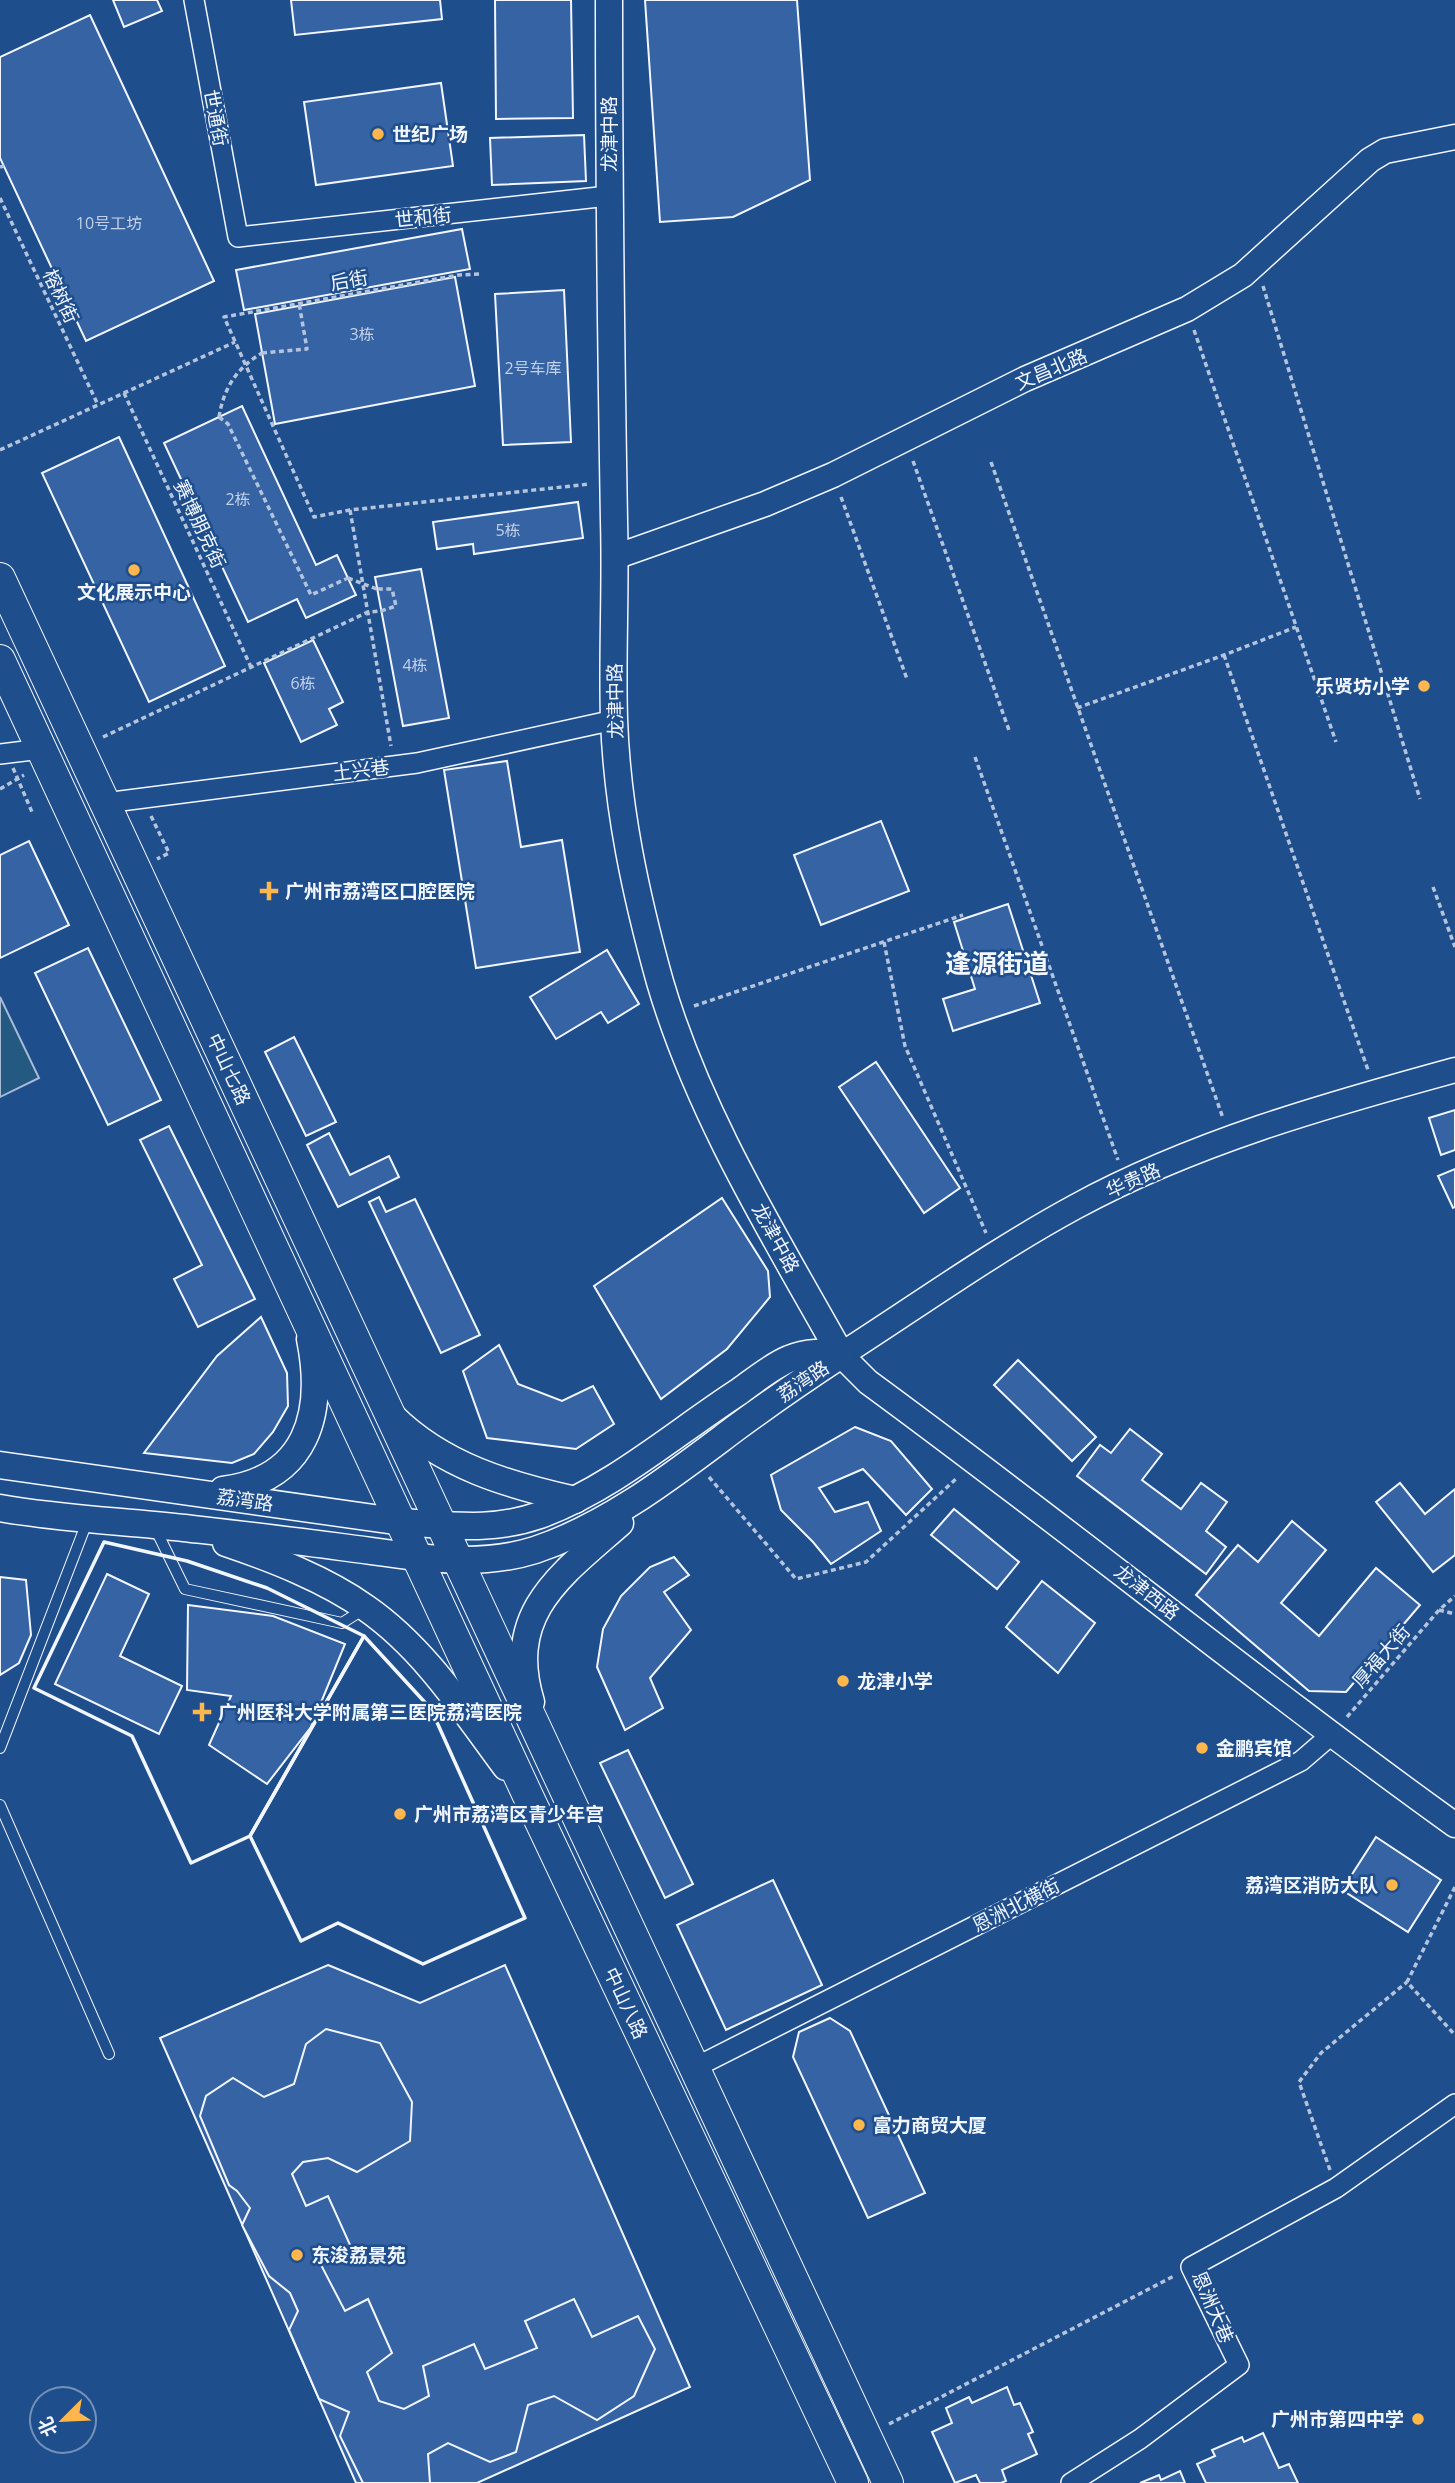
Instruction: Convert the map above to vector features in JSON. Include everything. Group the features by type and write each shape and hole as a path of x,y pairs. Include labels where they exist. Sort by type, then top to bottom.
{"main road":[{"name":"龙津中路","path":"609,0 608,197 615,557 614,720 619,783 631,864 661,985 691,1068 736,1168 841,1355"},
{"name":"中山七路","path":"0,578 457,1560"},
{"name":"中山七路","path":"0,660 402,1522"},
{"path":"200,1493 257,1483 275,1474 290,1461 303,1439 312,1414 316,1369 304,1310"},
{"name":"荔湾路","path":"0,1465 402,1522 466,1528 496,1527 540,1515 575,1500 788,1359 820,1351 841,1355"},
{"name":"荔湾路","path":"0,1508 457,1560 506,1558 586,1529 672,1476 841,1355"},
{"path":"386,1410 423,1443 461,1464 507,1484 575,1500"},
{"path":"550,1757 527,1689 524,1664 527,1637 534,1612 544,1594 564,1571 672,1476"},
{"name":"中山八路","path":"402,1522 528,1796 853,2483"},
{"path":"154,1524 234,1545 322,1583 366,1608 398,1634 427,1664 528,1796"},
{"name":"中山八路","path":"457,1560 888,2483"}],"street":[{"name":"世通街","path":"194,0 239,237"},
{"name":"文昌北路","path":"615,557 765,504 833,475 1025,379 1187,310 1256,264 1370,160 1385,151 1455,137"},
{"name":"世和街","path":"239,237 608,197"},
{"name":"土兴巷","path":"105,803 417,763 614,720"},
{"path":"6,761 41,749"},
{"name":"华贵路","path":"841,1355 995,1254 1077,1206 1125,1182 1231,1140 1376,1092 1455,1070"},
{"name":"龙津西路","path":"841,1355 868,1382 1331,1735 1455,1825"},
{"name":"恩洲北横街","path":"696,2067 1301,1761 1331,1735"},
{"name":"恩洲大巷","path":"1071,2483 1140,2439 1238,2365 1191,2267 1336,2189 1455,2104"}],"lane":[{"path":"0,1748 89,1518"},
{"path":"154,1524 185,1589 342,1623 366,1608"},
{"path":"0,1805 109,2054"}],"path":[{"name":"榕树街","path":"0,198 97,405"},
{"path":"1256,264 1420,799"},
{"name":"后街","path":"235,342 224,317 459,275 479,274"},
{"path":"95,741 368,611 381,611 396,606 392,589 377,589 348,578 311,595 228,424 219,417 235,374 245,364 262,353 307,349 299,303"},
{"path":"1187,310 1336,742"},
{"path":"0,450 235,342 314,517 350,510 613,483"},
{"name":"赛博朋克街","path":"124,393 251,667"},
{"path":"905,439 1010,733"},
{"path":"991,462 1231,1140"},
{"path":"833,475 907,679"},
{"path":"350,510 390,734 392,766"},
{"path":"1077,708 1296,626"},
{"path":"1224,655 1376,1092"},
{"path":"975,757 1125,1182"},
{"path":"6,761 32,812"},
{"path":"0,789 24,775"},
{"path":"147,808 169,853"},
{"path":"1433,887 1455,947"},
{"path":"672,1014 963,915"},
{"path":"884,942 905,1046 995,1254"},
{"path":"694,1460 796,1579 866,1562 975,1461"},
{"name":"厚福大街","path":"1331,1735 1439,1610 1455,1596"},
{"path":"1439,1610 1455,1614"},
{"path":"1336,2189 1299,2082 1321,2053 1407,1982 1455,1887"},
{"path":"1407,1982 1455,2035"},
{"path":"866,2436 1191,2267"}],"shaded area":[{"path":"0,997 39,1078 0,1097"}],"building":[{"path":"113,0 157,0 162,11 124,27"},
{"path":"291,0 440,0 442,19 295,35"},
{"path":"495,0 571,0 573,118 496,119"},
{"path":"645,0 797,0 810,180 733,217 660,222"},
{"path":"90,15 214,281 86,341 0,158 0,57"},
{"name":"世纪广场","path":"441,83 453,166 316,185 304,102"},
{"path":"584,135 586,181 492,185 490,138"},
{"path":"462,229 470,269 244,310 236,270"},
{"path":"455,277 475,386 275,424 255,314"},
{"path":"564,290 571,442 503,445 495,294"},
{"path":"242,406 316,565 337,555 356,595 306,618 297,599 248,622 164,443"},
{"name":"文化展示中心","path":"119,437 225,666 149,702 42,473"},
{"path":"578,502 583,538 474,554 473,544 437,549 433,522"},
{"path":"421,569 449,718 403,726 375,577"},
{"path":"313,640 343,702 329,709 337,725 301,742 264,663"},
{"path":"507,761 521,847 562,840 580,952 476,968 444,770"},
{"path":"881,821 909,891 821,925 794,855"},
{"path":"29,841 69,925 0,958 0,855"},
{"path":"1008,904 1040,1003 953,1031 943,999 975,989 954,922"},
{"path":"88,948 161,1100 108,1125 35,973"},
{"path":"607,950 639,1004 608,1023 601,1012 556,1039 530,997"},
{"path":"294,1037 336,1122 306,1136 265,1052"},
{"path":"876,1062 960,1188 924,1213 839,1087"},
{"path":"1455,1110 1455,1150 1441,1155 1429,1118"},
{"path":"169,1126 255,1299 198,1327 174,1279 202,1265 140,1140"},
{"path":"329,1133 350,1175 389,1156 399,1177 338,1207 307,1145"},
{"path":"1455,1169 1455,1207 1453,1208 1438,1176"},
{"path":"379,1197 386,1212 415,1199 480,1335 441,1353 369,1202"},
{"path":"722,1198 768,1271 770,1297 727,1349 661,1399 594,1286"},
{"path":"261,1317 287,1373 288,1406 273,1432 254,1454 232,1463 144,1453 217,1356"},
{"path":"499,1345 518,1384 562,1401 593,1386 614,1424 576,1449 487,1438 463,1371"},
{"path":"1018,1360 1096,1437 1072,1461 994,1385"},
{"path":"855,1427 891,1441 932,1489 906,1515 863,1469 819,1488 835,1512 868,1502 881,1531 831,1564 781,1510 771,1475"},
{"path":"1130,1429 1162,1454 1142,1480 1181,1509 1201,1483 1227,1502 1206,1531 1226,1547 1206,1574 1077,1476 1100,1445 1111,1453"},
{"path":"1400,1483 1425,1514 1455,1489 1455,1555 1433,1572 1376,1502"},
{"path":"954,1509 1019,1562 997,1589 931,1535"},
{"path":"1292,1521 1326,1550 1281,1603 1319,1636 1376,1568 1420,1605 1346,1692 1309,1691 1196,1595 1238,1545 1258,1562"},
{"path":"674,1557 689,1575 664,1592 691,1630 650,1678 663,1708 625,1730 597,1667 603,1629 621,1596 650,1567"},
{"path":"107,1574 149,1594 120,1656 182,1686 159,1734 55,1684"},
{"path":"0,1577 26,1580 31,1635 19,1663 0,1675"},
{"path":"1042,1581 1095,1623 1058,1673 1006,1627"},
{"path":"188,1605 273,1616 345,1644 311,1727 267,1784 209,1745 231,1696 187,1690"},
{"path":"628,1750 693,1884 665,1898 600,1763"},
{"name":"荔湾区消防大队","path":"1376,1837 1441,1880 1408,1932 1342,1890"},
{"path":"773,1880 822,1985 726,2030 677,1925"},
{"path":"328,1965 420,2003 505,1965 690,2387 477,2483 356,2483 160,2038"},
{"name":"富力商贸大厦","path":"830,2018 850,2031 925,2193 868,2218 793,2057 799,2032"},
{"name":"东浚荔景苑","path":"326,2029 380,2043 412,2102 410,2141 357,2172 328,2158 303,2162 292,2174 306,2206 328,2196 351,2247 320,2263 345,2311 368,2299 392,2353 367,2372 379,2401 404,2409 429,2396 423,2366 474,2344 485,2369 537,2348 525,2321 574,2299 592,2337 638,2316 655,2349 634,2396 597,2420 554,2396 528,2405 516,2452 490,2462 448,2443 428,2454 430,2483 363,2483 340,2436 349,2412 319,2399 289,2330 298,2311 290,2293 269,2276 242,2225 250,2208 229,2185 200,2116 206,2096 233,2078 264,2097 294,2084 306,2044"},
{"path":"1007,2387 1014,2405 1020,2403 1033,2432 1028,2434 1037,2454 1002,2470 1006,2481 1001,2483 980,2483 976,2475 955,2483 932,2432 952,2423 946,2408 969,2397 972,2403"},
{"path":"1263,2433 1279,2468 1289,2464 1298,2483 1206,2483 1197,2464 1215,2456 1212,2450 1242,2437 1244,2442"},
{"path":"1180,2471 1185,2483 1140,2483 1159,2475 1161,2480"}],"wall":[{"path":"104,1542 187,1561 267,1588 364,1636 250,1836 191,1863 132,1736 34,1688 104,1542"},
{"path":"364,1636 431,1709 525,1918 423,1964 338,1923 301,1941 250,1836 364,1636"}],"place":[{"name":"世纪广场","path":"378,134"},
{"name":"文化展示中心","path":"134,570"},
{"name":"乐贤坊小学","path":"1424,686"},
{"name":"广州市荔湾区口腔医院","path":"269,891"},
{"name":"龙津小学","path":"843,1681"},
{"name":"广州医科大学附属第三医院荔湾医院","path":"202,1712"},
{"name":"金鹏宾馆","path":"1202,1748"},
{"name":"广州市荔湾区青少年宫","path":"400,1814"},
{"name":"荔湾区消防大队","path":"1392,1885"},
{"name":"富力商贸大厦","path":"859,2125"},
{"name":"东浚荔景苑","path":"297,2255"},
{"name":"广州市第四中学","path":"1418,2419"}],"district":[{"name":"逢源街道","path":"997,963"}]}
